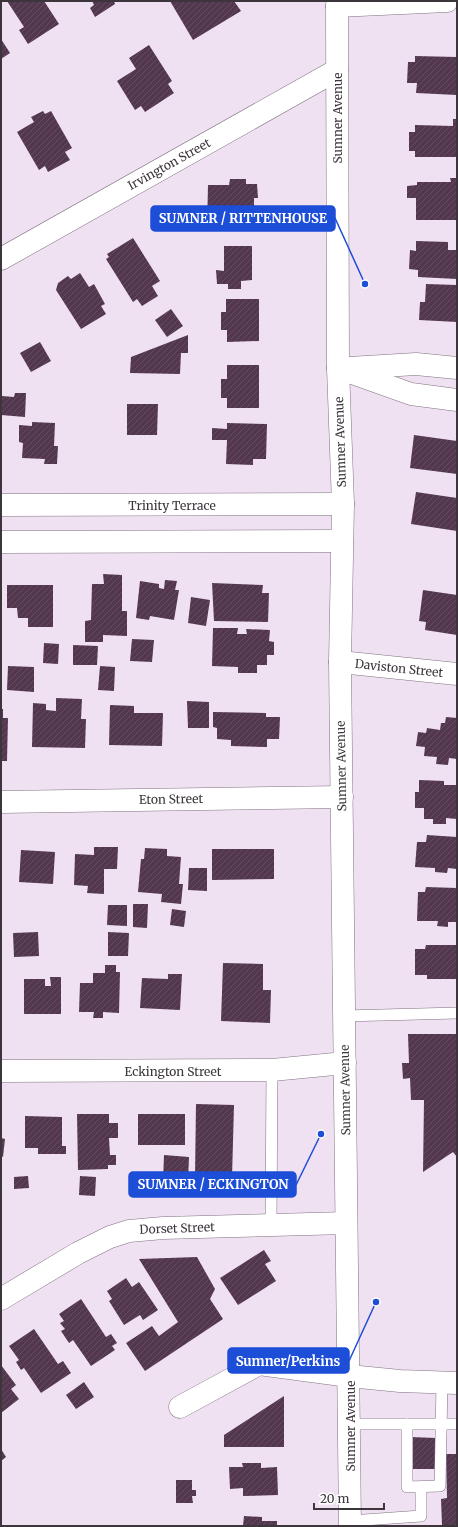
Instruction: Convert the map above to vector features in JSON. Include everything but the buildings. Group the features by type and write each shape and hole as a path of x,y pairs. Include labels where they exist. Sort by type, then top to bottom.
{"street":[{"path":"336,3 447,1"},
{"name":"Sumner Avenue","path":"336,3 338,368 343,504 340,662 350,1523"},
{"name":"Irvington Street","path":"1,259 337,70"},
{"path":"338,368 416,364 457,368"},
{"path":"338,368 411,394 457,400"},
{"name":"Trinity Terrace","path":"1,505 343,504"},
{"path":"1,542 342,541"},
{"name":"Daviston Street","path":"340,662 457,674"},
{"name":"Eton Street","path":"1,802 342,797"},
{"name":"Eckington Street","path":"1,1071 272,1070 345,1063"},
{"name":"Dorset Street","path":"1,1299 78,1253 122,1233 146,1228 346,1223"},
{"path":"180,1407 259,1364 400,1381 450,1382"}],"lane":[{"path":"344,1016 457,1013"},
{"path":"271,1225 272,1070"},
{"path":"407,1424 407,1487 440,1486 441,1424 450,1382"},
{"path":"350,1424 457,1424"},
{"path":"350,1523 421,1516 421,1487"}],"place":[{"name":"SUMNER / RITTENHOUSE","path":"365,284"},
{"name":"SUMNER / ECKINGTON","path":"321,1134"},
{"name":"Sumner/Perkins","path":"376,1302"}]}
